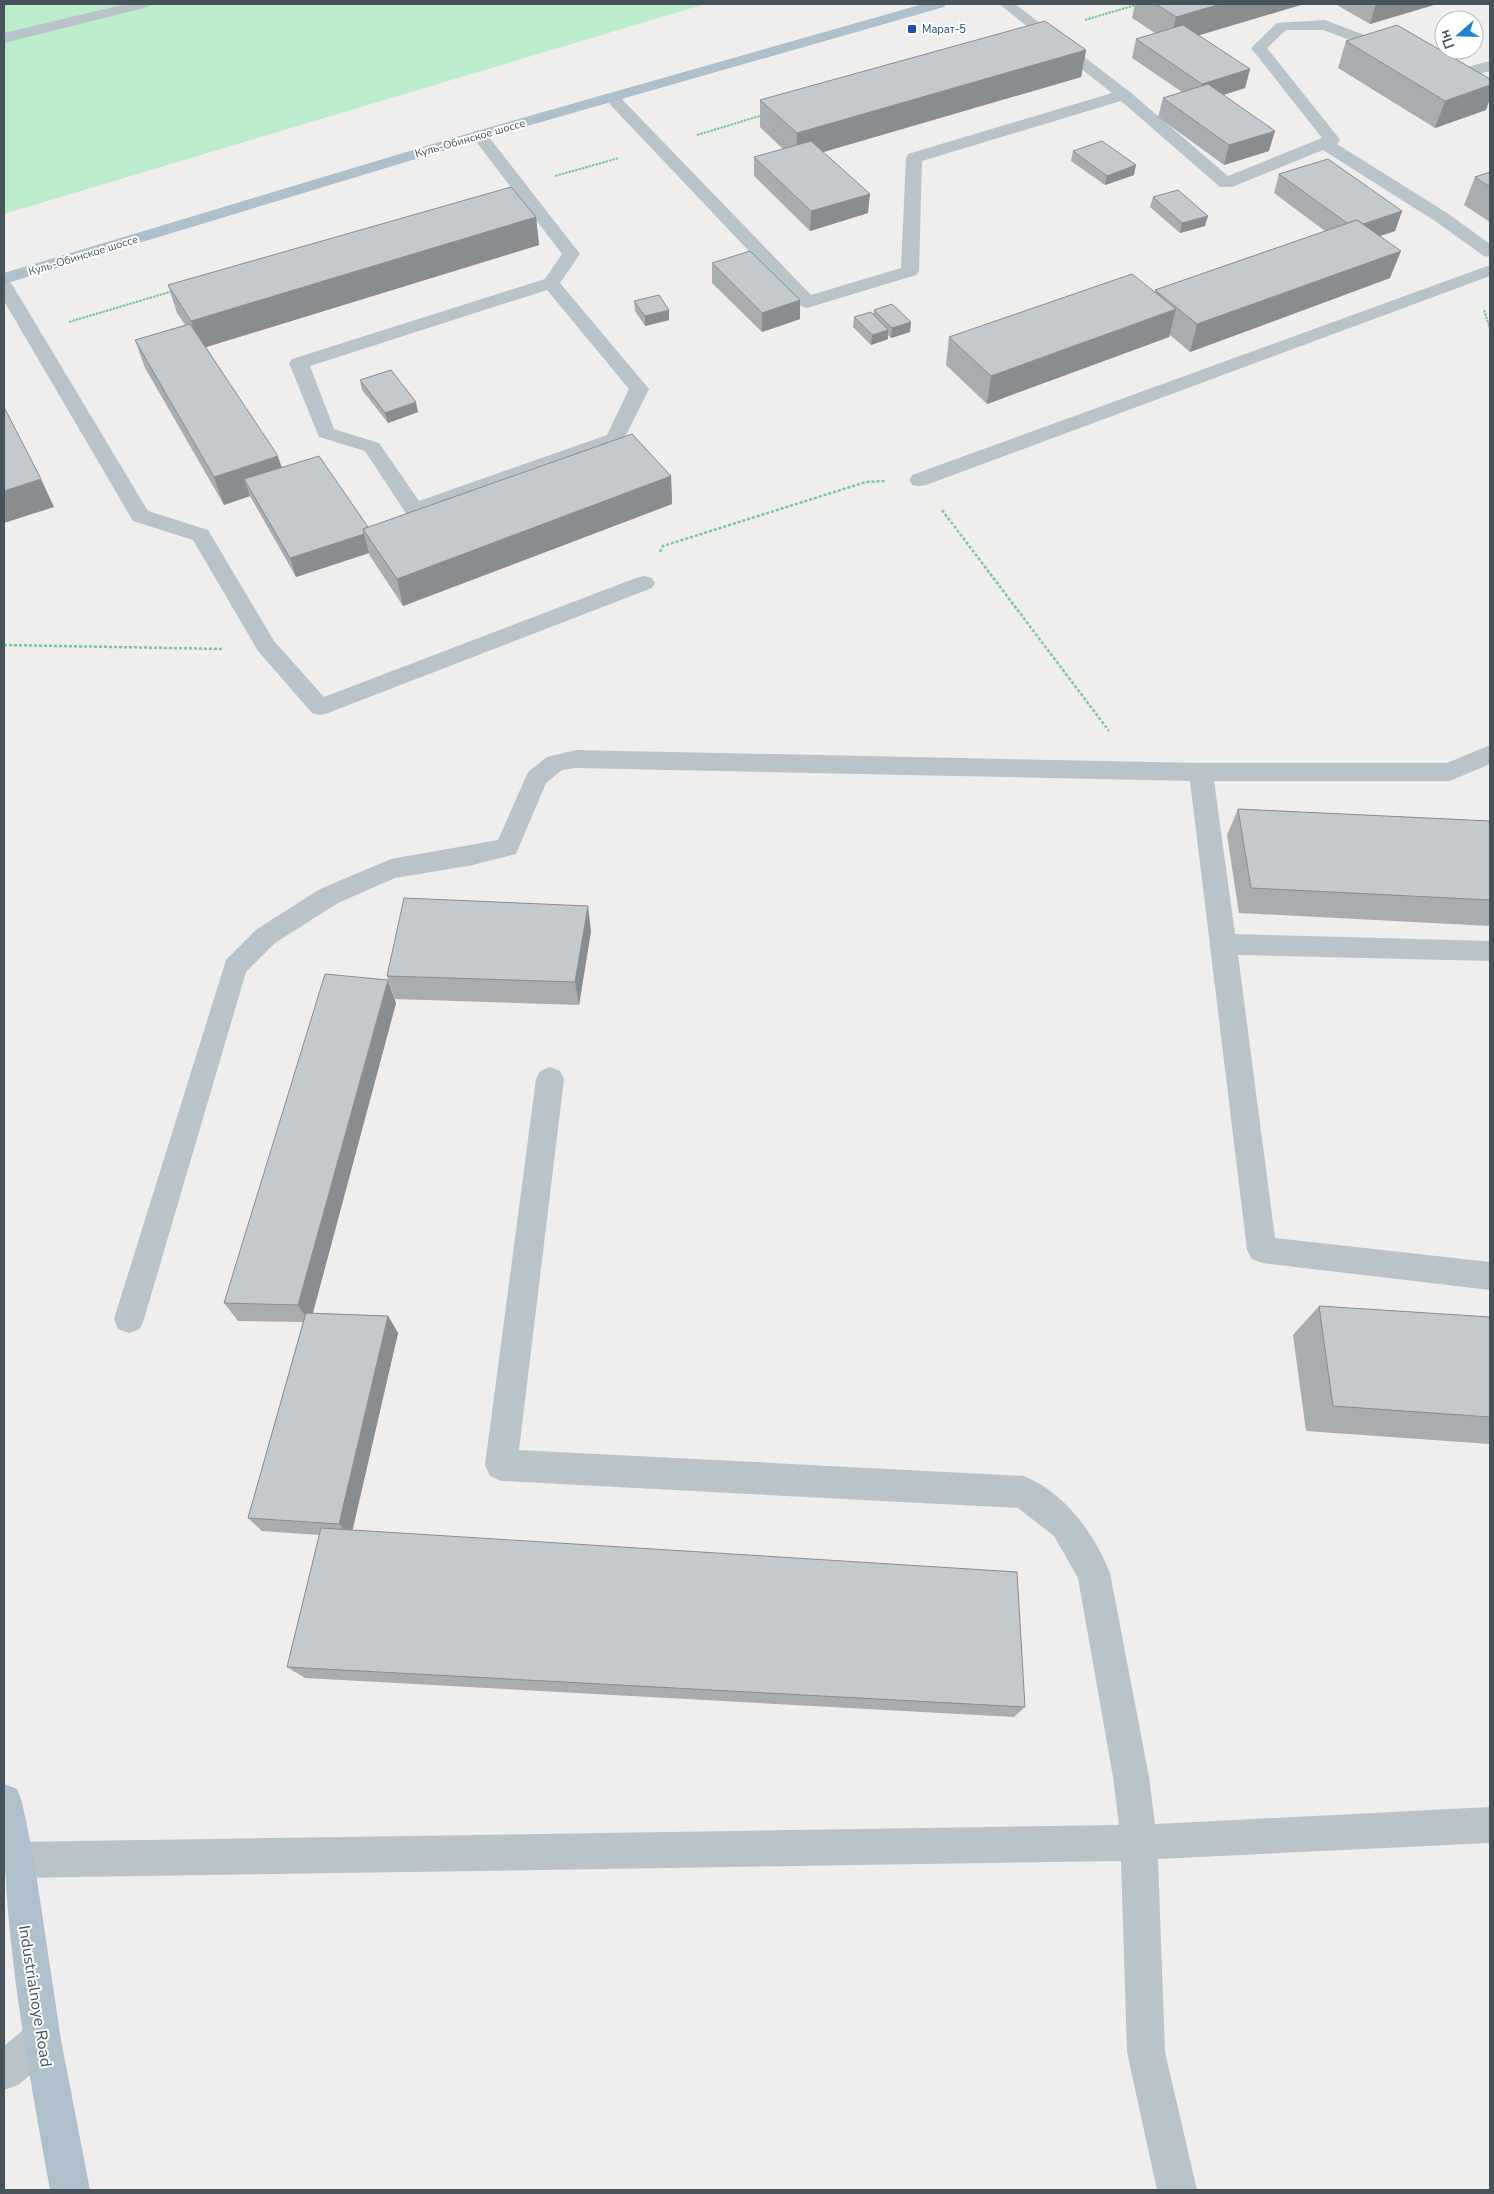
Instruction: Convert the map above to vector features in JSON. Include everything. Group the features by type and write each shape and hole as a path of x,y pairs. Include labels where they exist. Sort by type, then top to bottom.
{"main road":[{"name":"Куль-Обинское шоссе","path":"4,278 479,135 939,4"},
{"name":"Industrialnoye Road","path":"4,1802 16,1860 42,2040 70,2190"}],"street":[{"path":"4,38 143,4"},
{"path":"1006,4 1124,95 1226,183 1332,140 1259,48 1282,26 1325,24 1407,57"},
{"path":"1424,64 1450,76 1490,66"},
{"path":"611,97 807,302 910,271 914,158 1124,95"},
{"path":"479,135 571,254 552,283 299,363 326,434 372,447 414,510 615,439 639,389 552,283"},
{"path":"1324,143 1441,217 1490,252"},
{"path":"919,480 1490,270"},
{"path":"4,286 140,516 200,535 269,650 320,707 644,583"},
{"path":"129,1319 235,967 266,936 329,896 391,870 507,847 536,778 555,763 576,759 1202,772 1450,772 1490,754"},
{"path":"1202,772 1262,1250 1490,1276"},
{"path":"1224,944 1490,951"},
{"path":"550,1079 501,1465 1024,1492 1065,1525 1094,1573 1131,1776 1139,1842 1146,2052 1177,2190"},
{"path":"16,1860 1139,1842 1490,1825"},
{"path":"4,2071 42,2040"}],"path":[{"path":"1043,32 1139,4"},
{"path":"520,187 771,113"},
{"path":"32,333 175,290"},
{"path":"644,583 664,546 866,482 919,480 1139,771"},
{"path":"4,645 269,650"}],"green space":[{"path":"4,4 705,4 4,214"}],"building":[{"path":"1156,4 1221,4 1176,17"},
{"path":"1045,21 1086,50 797,133 760,100"},
{"path":"1183,25 1250,69 1202,84 1136,39"},
{"path":"1397,25 1434,46 1434,60 1457,60 1490,79 1490,85 1445,101 1346,41"},
{"path":"1208,84 1275,131 1229,145 1163,98"},
{"path":"811,141 870,194 811,211 754,157"},
{"path":"1102,141 1136,165 1107,176 1073,151"},
{"path":"1328,159 1402,211 1363,224 1357,220 1347,223 1279,174"},
{"path":"1490,172 1490,187 1475,177"},
{"path":"511,187 536,217 191,321 168,285"},
{"path":"1178,190 1208,216 1182,223 1153,197"},
{"path":"1357,220 1401,251 1197,324 1155,290"},
{"path":"750,251 800,300 762,313 712,263"},
{"path":"1132,274 1176,309 991,376 949,337"},
{"path":"659,295 669,310 645,316 634,301"},
{"path":"892,304 911,322 892,328 874,310"},
{"path":"871,312 888,330 872,335 854,317"},
{"path":"190,324 278,456 214,477 135,340"},
{"path":"391,370 416,402 385,413 360,380"},
{"path":"4,407 41,479 4,491"},
{"path":"632,434 671,476 397,579 363,529"},
{"path":"319,456 368,527 363,529 364,534 290,558 244,479"},
{"path":"1238,809 1490,821 1490,900 1251,888"},
{"path":"404,898 588,906 575,982 387,976"},
{"path":"325,974 388,980 298,1305 224,1303"},
{"path":"1319,1306 1490,1317 1490,1417 1333,1406"},
{"path":"306,1313 388,1316 339,1524 248,1518"},
{"path":"321,1528 1017,1572 1025,1707 287,1667"}],"place":[{"name":"Марат-5","path":"912,29"}]}
